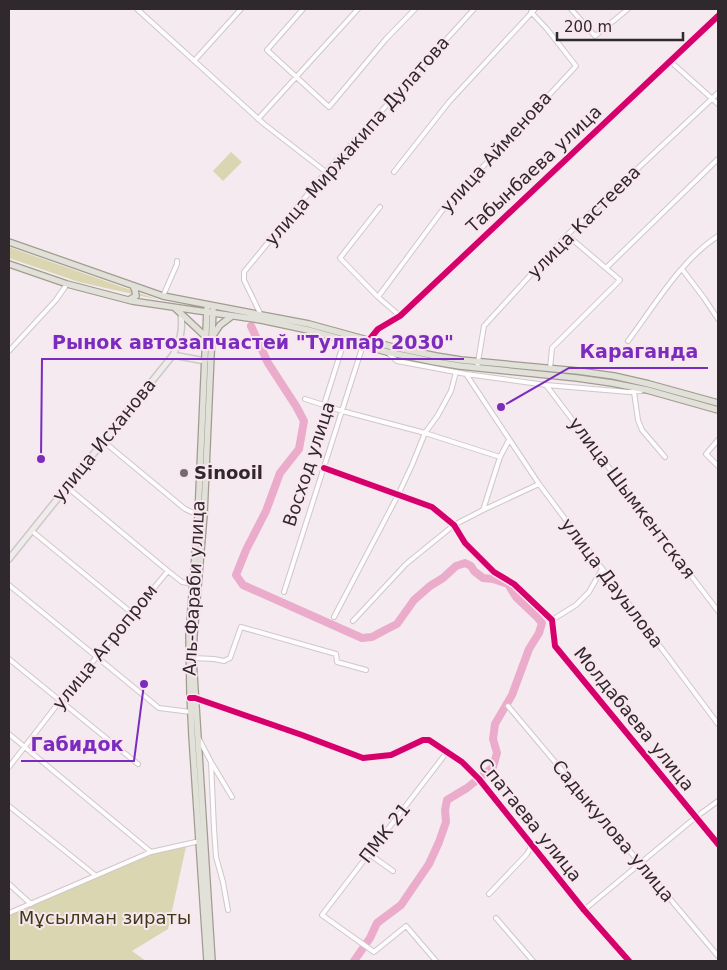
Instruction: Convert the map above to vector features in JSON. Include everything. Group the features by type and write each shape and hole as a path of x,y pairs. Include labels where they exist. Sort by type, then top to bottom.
{"main road":[{"path":"9,242 164,296 260,313 309,324 393,348 478,365 612,383 647,390 718,410"},
{"path":"9,264 67,284 129,300 261,320 308,330 387,352 435,362 550,369 614,376 718,403"},
{"path":"129,300 136,296 133,286"},
{"name":"Аль-Фараби улица","path":"211,305 204,515 194,635 191,712 212,961"},
{"path":"175,308 209,337 232,316"},
{"name":"улица Исханова","path":"9,559 173,355 182,326 181,314"},
{"name":"Аль-Фараби улица","path":"206,961 198,737 193,698 189,635 198,515 205,360 209,337"},
{"path":"173,355 205,360"}],"street":[{"path":"137,9 258,119 326,172"},
{"path":"194,61 241,9"},
{"path":"304,9 267,50 329,107 414,9"},
{"path":"258,119 358,9"},
{"name":"улица Миржакипа Дулатова","path":"260,313 244,280 244,272 326,172 474,9"},
{"path":"572,9 595,36 628,9"},
{"name":"улица Айменова","path":"378,297 441,212 576,66 533,11 450,102 394,172"},
{"name":"Табынбаева улица","path":"369,340 378,330 400,316 718,16"},
{"path":"670,62 718,104"},
{"name":"улица Кастеева","path":"478,365 484,326 567,235 718,92"},
{"path":"606,268 718,159"},
{"path":"380,208 340,258 378,297 400,316"},
{"path":"550,369 552,348 620,280 567,235"},
{"path":"628,341 675,276 707,243 718,236"},
{"path":"164,296 177,261"},
{"path":"682,269 718,319"},
{"path":"9,352 56,300 67,284"},
{"name":"Восход улица","path":"284,592 363,345"},
{"path":"324,404 342,348"},
{"path":"387,352 398,361 466,374 546,385 629,392 647,390"},
{"path":"334,617 398,495 425,433 438,415 451,391 456,372"},
{"name":"улица Дауылова","path":"466,374 538,484 718,724"},
{"name":"улица Шымкентская","path":"546,385 718,611"},
{"path":"634,392 638,420 642,430 665,457"},
{"path":"305,399 425,433 500,457"},
{"path":"483,510 500,457 509,440"},
{"path":"718,440 706,454 718,466"},
{"path":"103,441 185,509 198,515"},
{"path":"324,468 432,506 454,525 465,543 494,572 514,584 552,620 576,605 589,592 602,569"},
{"path":"353,621 406,564 454,525 538,484"},
{"path":"67,487 182,582 193,584"},
{"path":"32,531 133,614"},
{"name":"улица Агропром","path":"9,767 60,701 168,571"},
{"path":"9,586 159,708 191,712"},
{"name":"Молдабаева улица","path":"552,620 555,646 718,844"},
{"path":"194,658 228,660 241,627 336,654 338,662 366,670"},
{"path":"9,659 138,764"},
{"name":"Спатаева улица","path":"193,698 363,758 391,755 423,740 429,740 462,762 474,774 584,910 629,961"},
{"name":"Садыкулова улица","path":"508,706 718,956"},
{"path":"9,734 151,852"},
{"path":"198,737 232,797"},
{"name":"ПМК 21","path":"436,961 406,926 374,952 322,915 447,752"},
{"path":"211,762 216,857 228,910"},
{"path":"584,910 718,801"},
{"path":"9,806 95,876"},
{"path":"9,913 151,852 201,841"},
{"path":"489,894 527,854 532,845"},
{"path":"369,854 393,871"},
{"path":"9,884 31,904"},
{"path":"496,918 533,961"}],"green space":[{"path":"231,152 242,162 223,181 213,171"},
{"path":"9,247 159,300 79,282 9,258"},
{"name":"Мұсылман зираты","path":"187,842 168,929 132,951 146,961 9,961 9,913 151,852"}],"waterway":[{"path":"251,326 268,363 304,421 299,449 280,473 266,511 246,550 236,575 243,585 362,638 372,637 397,624 414,600 456,566 465,563 471,566 483,578 508,584 516,597 542,623 539,633 529,649 512,695 495,724 493,739 497,753 493,767 467,788 447,800 445,810 446,822 429,864 401,905 377,923 370,938 354,961"}],"cycle path":[{"path":"369,340 378,329 400,316 718,16"},
{"path":"324,468 432,507 454,525 465,543 494,572 514,584 552,620 555,646 718,844"},
{"path":"190,698 195,698 302,735 363,758 391,755 423,740 429,740 462,762 479,779 584,910 629,961"}],"place":[{"name":"Караганда","path":"501,407"},
{"name":"Рынок автозапчастей \"Тулпар 2030\"","path":"41,459"},
{"name":"Sinooil","path":"184,473"},
{"name":"Габидок","path":"144,684"}]}
